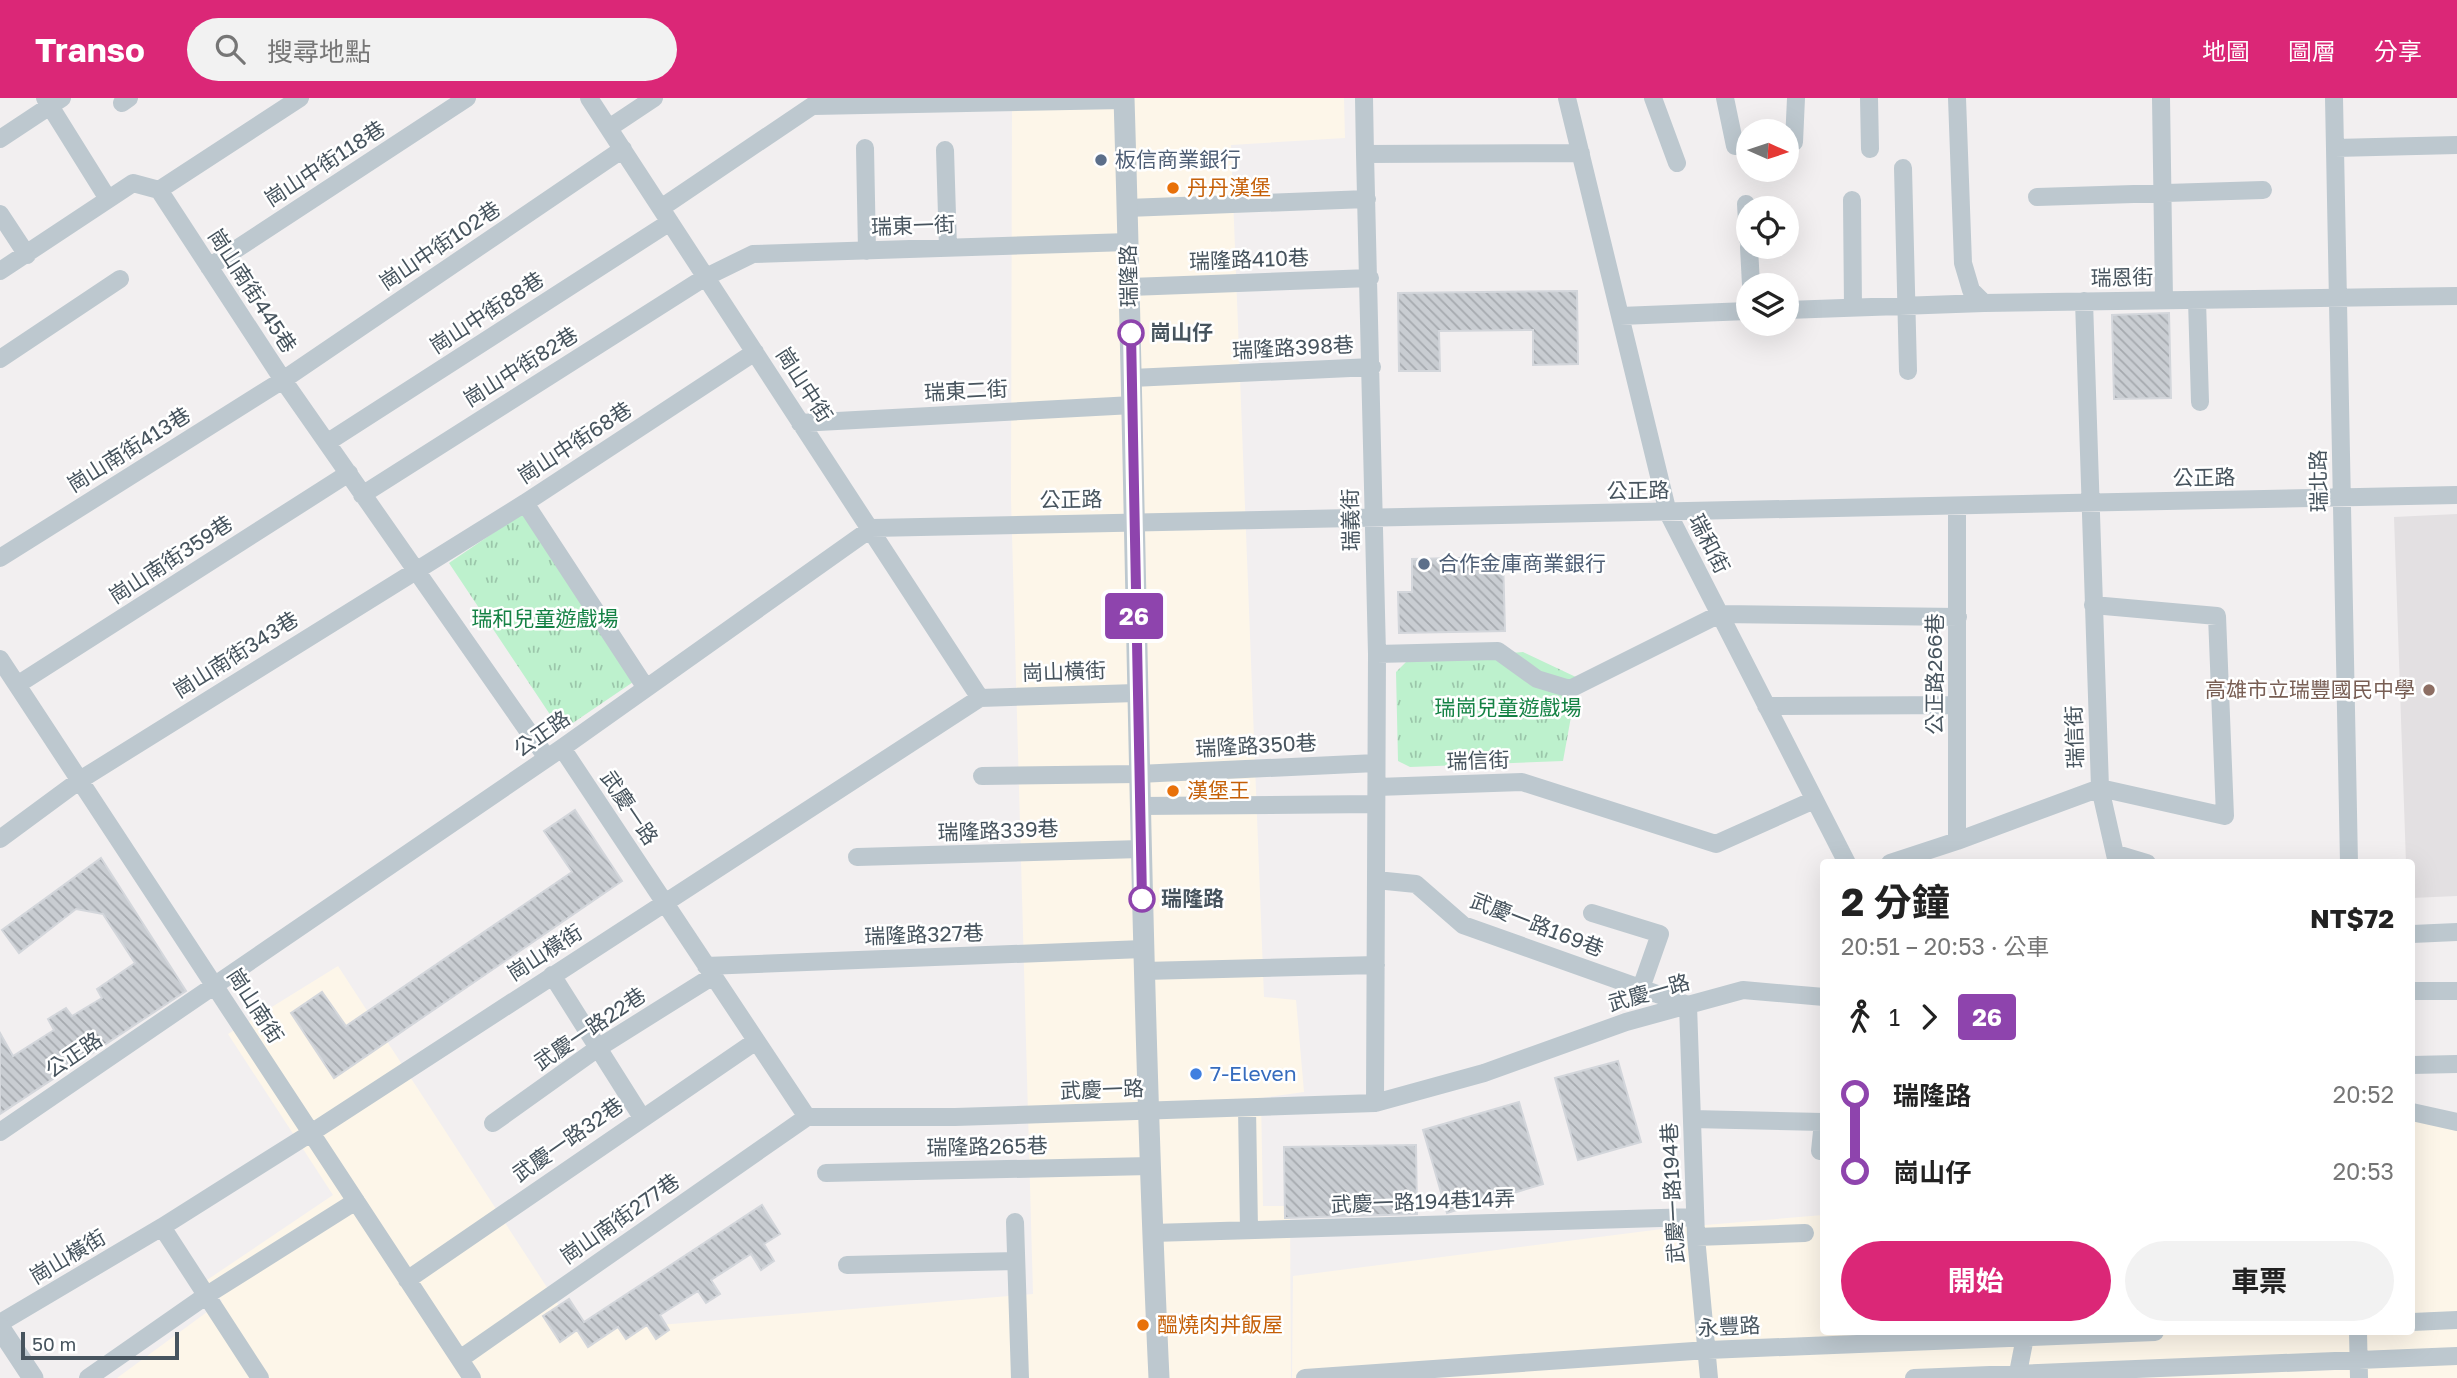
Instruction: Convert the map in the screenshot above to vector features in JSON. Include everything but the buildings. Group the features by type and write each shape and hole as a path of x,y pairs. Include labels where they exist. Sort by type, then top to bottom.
{"street":[{"path":"0,271 132,183 159,190 300,98"},
{"name":"崗山中街118巷","path":"209,267 467,98"},
{"name":"崗山中街","path":"589,98 800,423 872,528 980,698"},
{"path":"609,128 654,98"},
{"name":"瑞義街","path":"1364,98 1377,654 1376,1102"},
{"name":"瑞和街","path":"1567,98 1668,513 1845,859"},
{"path":"1653,98 1677,163"},
{"path":"1725,98 1735,146"},
{"path":"1795,119 1796,98"},
{"path":"1869,98 1870,149"},
{"path":"1957,98 1964,263 1971,290 1984,303"},
{"path":"2161,98 2164,300"},
{"name":"瑞北路","path":"2334,98 2349,859"},
{"path":"819,102 1124,99"},
{"name":"瑞隆路","path":"1124,99 1133,405 1132,522 1140,849 1159,1378"},
{"path":"0,139 52,101 108,199"},
{"name":"崗山中街88巷","path":"328,442 666,215 819,102"},
{"path":"2335,148 2457,145"},
{"path":"865,148 867,251"},
{"name":"崗山中街102巷","path":"283,380 623,149"},
{"path":"945,150 948,248"},
{"path":"1365,154 1581,153"},
{"path":"1903,168 1909,371"},
{"name":"崗山南街445巷","path":"159,190 283,380 362,495 417,568"},
{"path":"2037,197 2263,190"},
{"path":"1127,208 1367,200"},
{"path":"1852,200 1853,307"},
{"path":"0,214 27,255"},
{"name":"瑞東一街","path":"705,278 753,254 1129,242"},
{"name":"崗山中街82巷","path":"362,495 705,278"},
{"name":"瑞隆路410巷","path":"1130,288 1370,278"},
{"path":"0,359 120,279"},
{"name":"瑞恩街","path":"1799,309 1984,303 2457,296"},
{"path":"2197,299 2200,402"},
{"name":"瑞信街","path":"1901,859 2100,788 2084,301"},
{"path":"1620,316 1736,311"},
{"name":"崗山中街68巷","path":"417,568 525,503 755,352"},
{"name":"瑞隆路398巷","path":"1132,378 1372,367"},
{"name":"崗山南街413巷","path":"0,558 283,380"},
{"name":"瑞東二街","path":"800,423 1133,405"},
{"name":"崗山南街359巷","path":"17,685 349,473"},
{"name":"公正路","path":"0,1132 555,753 872,528 2457,495"},
{"path":"525,503 646,688"},
{"name":"公正路266巷","path":"1957,507 1957,841"},
{"name":"武慶一路","path":"417,568 664,902 807,1117 955,1117 1376,1102 1484,1073 1626,1022 1743,990 1820,997"},
{"name":"崗山南街343巷","path":"0,839 79,780 417,568"},
{"path":"2093,606 2217,616 2225,816 2100,788 2117,859"},
{"path":"1377,654 1498,651 1537,679 1570,689 1720,614 1958,617"},
{"name":"崗山南街","path":"0,659 472,1378"},
{"name":"崗山橫街","path":"0,1326 311,1133 980,698 1136,693"},
{"path":"1766,706 1958,705"},
{"name":"瑞隆路350巷","path":"982,776 1138,774 1376,763"},
{"name":"瑞信街","path":"1139,806 1376,796 1522,782 1716,844 1814,800"},
{"name":"瑞隆路339巷","path":"856,857 1140,849"},
{"name":"武慶一路169巷","path":"1376,880 1416,884 1463,925 1688,1005"},
{"path":"1592,913 1660,934 1641,988"},
{"path":"2415,934 2457,932"},
{"name":"瑞隆路327巷","path":"710,971 1143,949"},
{"path":"1144,971 1376,965"},
{"name":"武慶一路22巷","path":"493,1123 710,971"},
{"path":"552,975 641,1116"},
{"path":"2415,991 2457,991"},
{"name":"武慶一路194巷","path":"1688,1005 1696,1237 1709,1378"},
{"name":"武慶一路32巷","path":"407,1280 641,1116 756,1041"},
{"path":"2415,1065 2457,1064"},
{"path":"1247,1108 1249,1230"},
{"path":"2415,1113 2457,1122"},
{"name":"崗山南街277巷","path":"460,1359 807,1117"},
{"path":"1692,1119 1820,1122"},
{"name":"瑞隆路265巷","path":"826,1173 1150,1166"},
{"path":"88,1378 206,1296 356,1201"},
{"name":"武慶一路194巷14弄","path":"1152,1233 1695,1217"},
{"path":"1015,1222 1020,1378"},
{"path":"162,1227 260,1378"},
{"path":"1696,1237 1805,1233"},
{"path":"847,1265 1016,1261"},
{"path":"2415,1322 2457,1320"},
{"path":"0,1326 33,1378"},
{"name":"永豐路","path":"1305,1378 1708,1350 2006,1335"},
{"path":"2019,1375 2026,1335"},
{"path":"2358,1335 2358,1369"},
{"path":"1913,1378 2358,1369 2457,1356"}],"shaded area":[{"path":"1012,98 1344,98 1345,138 1231,145 1264,997 1296,1000 1304,1092 1261,1098 1263,1206 1290,1206 1291,1378 117,1378 222,1301 204,1282 333,1195 228,1034 338,966 576,1332 1033,1294 1011,499"},
{"name":"高雄市立瑞豐國民中學","path":"2457,514 2457,896 2415,898 2415,859 2406,859 2394,517"},
{"path":"2415,1121 2457,1131 2457,1378 1292,1378 1293,1276 1670,1228 1820,1215 1820,1335 2415,1335"}],"green space":[{"name":"瑞和兒童遊戲場","path":"530,508 642,676 561,731 449,563"},
{"name":"瑞崗兒童遊戲場","path":"1523,652 1578,678 1563,761 1410,767 1398,761 1396,672 1406,662"}],"bus line":[{"name":"26","path":"1131,333 1132,522 1142,899"}],"place":[{"name":"板信商業銀行","path":"1101,160"},
{"name":"丹丹漢堡","path":"1173,188"},
{"name":"崗山仔","path":"1131,333"},
{"name":"合作金庫商業銀行","path":"1424,564"},
{"name":"高雄市立瑞豐國民中學","path":"2429,690"},
{"name":"漢堡王","path":"1173,791"},
{"name":"瑞隆路","path":"1142,899"},
{"name":"7-Eleven","path":"1196,1074"},
{"name":"醞燒肉丼飯屋","path":"1143,1325"}]}
